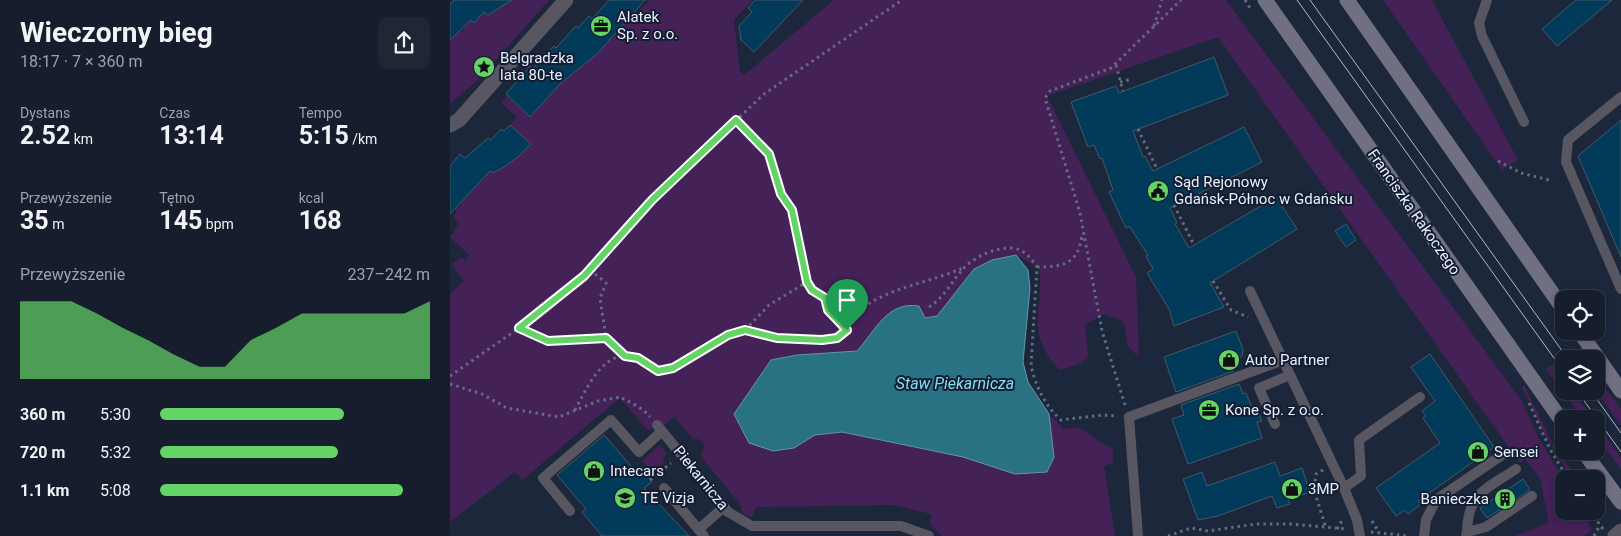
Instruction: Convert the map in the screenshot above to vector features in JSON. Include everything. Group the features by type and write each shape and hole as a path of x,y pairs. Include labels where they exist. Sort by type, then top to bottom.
{"main road":[{"name":"Franciszka Rakoczego","path":"1265,0 1555,411"},
{"path":"1347,0 1555,297"},
{"path":"1585,340 1621,391"},
{"path":"1590,460 1621,502"}],"street":[{"path":"450,125 459,120 566,0"},
{"path":"1615,536 1621,531"}],"lane":[{"path":"1487,0 1479,23 1482,36 1524,122"},
{"path":"1621,97 1568,140 1566,162 1621,290"},
{"path":"1250,291 1344,488 1357,520 1360,536"},
{"path":"1138,536 1129,417 1283,360"},
{"path":"1275,424 1259,388 1290,375"},
{"path":"1344,488 1361,476 1359,440 1420,397"},
{"path":"570,511 543,478 611,420 638,452 660,428"},
{"name":"Piekarnicza","path":"660,428 724,507 739,520 752,526 901,526 929,536"},
{"path":"1424,536 1426,520 1436,500 1502,455"},
{"path":"1516,469 1474,498 1468,513 1467,534 1486,527 1532,496"},
{"path":"664,488 701,533 724,507"},
{"path":"850,536 858,526"}],"path":[{"path":"450,376 519,328 590,270 652,200 764,94 902,0"},
{"path":"1153,28 1162,0"},
{"path":"1125,402 1102,331 1083,231 1064,157 1045,98 1050,91 1116,65 1181,0"},
{"path":"1116,65 1123,91"},
{"path":"1120,82 1132,79"},
{"path":"736,120 769,154 781,194 792,210 807,282 812,290 825,298 828,310 847,330"},
{"path":"1138,129 1157,169"},
{"path":"1498,162 1516,171 1549,180"},
{"path":"1174,205 1194,245"},
{"path":"745,330 777,338 822,340 837,338 847,330 856,314 870,303 894,292 940,278 990,253 1010,247 1022,250 1037,266 1053,267 1069,262 1079,252 1083,231"},
{"path":"1037,266 1031,346 1033,378 1053,413 1061,420 1102,415"},
{"path":"930,307 942,297 963,268"},
{"path":"590,270 606,283 600,298 606,338 625,356"},
{"path":"1213,281 1235,312"},
{"path":"575,410 601,366 625,356 638,358 658,371 673,368 728,335 745,330 769,305 807,282"},
{"path":"519,328 548,341 606,338"},
{"path":"450,384 482,394 507,408 558,417 598,401 620,397 629,404 644,410 660,428"},
{"path":"1527,399 1550,449 1563,470"},
{"path":"650,480 673,461"},
{"path":"1324,470 1316,474 1314,490 1326,528"},
{"path":"1594,536 1601,526 1597,520"},
{"path":"1168,536 1191,528 1208,531 1256,524 1291,524 1337,529"},
{"path":"1380,533 1408,536"}],"shaded area":[{"path":"510,0 549,0 481,77 450,104 450,40 457,28 462,32 470,19 474,23 483,10 488,14"},
{"path":"608,0 613,0 636,13 648,2 646,0 753,0 734,20 740,71 744,75 834,0 1226,0 1522,401 1538,437 1558,470 1555,470 1555,520 1590,520 1589,526 1592,530 1583,536 1515,536 1549,523 1540,478 1525,459 1520,463 1218,37 1047,96 1136,277 1139,357 1128,347 1124,322 1104,314 1085,325 1088,356 1082,363 1060,370 1049,357 1042,344 1039,332 1039,268 1016,255 974,269 937,316 870,336 857,351 797,355 794,448 815,435 842,432 963,457 1015,474 1054,457 1049,414 1064,429 1078,427 1113,450 1113,463 1104,466 1115,536 942,536 930,525 931,514 893,505 756,507 752,517 743,514 740,504 703,459 701,453 705,446 699,439 693,439 674,417 664,425 660,421 648,431 620,398 522,480 515,472 450,522 450,294 464,281 452,264 461,257 465,260 469,255 450,237 459,224 461,225 453,217 456,212 455,210 460,205 462,206 460,203 464,199 463,197 485,177 483,175 489,170 493,173 530,144 510,125 517,117 501,103 507,96 527,114 531,111 534,113 549,91 573,74 581,61 586,64 590,60 589,58 615,30 618,31 598,12"},
{"path":"1383,0 1432,0 1518,160 1502,170"},
{"path":"1553,364 1555,367 1555,381 1546,369"},
{"path":"1524,385 1555,447 1555,451 1545,435 1522,387"},
{"path":"1605,388 1621,409 1621,426 1602,400 1605,400"},
{"path":"1569,400 1579,400 1587,410 1576,410"},
{"path":"1605,436 1621,458 1621,469 1605,448"},
{"path":"660,445 667,454 662,459 665,462 652,473 642,461"},
{"path":"1560,460 1564,460 1572,470 1566,470"}],"water":[{"name":"Staw Piekarnicza","path":"1016,255 1028,270 1030,288 1023,362 1028,382 1049,414 1054,457 1047,472 1015,474 963,457 842,432 815,435 794,448 773,451 749,443 734,414 771,360 797,355 857,351 883,319 898,308 919,306 925,318 937,316 974,269 992,260"}],"building":[{"path":"454,0 512,0 488,15 484,12 474,23 471,20 450,40 450,4"},
{"path":"609,0 645,0 597,54 561,83 530,117 506,94 530,66 533,68 554,46 556,48 576,26 578,28 589,16 592,19"},
{"path":"755,0 803,0 754,52 741,40 739,26 752,12 748,8"},
{"path":"1576,0 1612,0 1557,46 1542,29"},
{"name":"Sąd Rejonowy Gdańsk-Północ w Gdańsku","path":"1214,57 1228,95 1133,131 1143,157 1145,156 1153,171 1244,127 1262,162 1170,208 1177,223 1175,224 1189,248 1276,197 1297,229 1210,283 1224,307 1174,326 1169,309 1147,273 1153,269 1146,256 1148,255 1130,227 1126,228 1109,192 1113,190 1102,158 1100,159 1094,145 1088,147 1071,102 1116,86 1119,93"},
{"path":"1621,120 1621,257 1578,156"},
{"path":"510,125 531,144 504,167 493,173 490,171 450,214 450,166 460,154 465,158 488,138 491,140 501,129 504,131"},
{"path":"1346,224 1356,240 1346,247 1335,231"},
{"path":"1236,331 1243,350 1242,356 1232,365 1234,371 1176,392 1164,357"},
{"path":"1430,354 1494,447 1418,501 1421,504 1408,514 1405,510 1396,516 1376,488 1440,443 1423,418 1426,416 1422,411 1435,401 1411,367"},
{"path":"1239,384 1243,394 1246,393 1252,408 1256,406 1262,421 1257,422 1262,438 1188,464 1172,419 1184,415 1181,405"},
{"path":"604,435 638,474 643,470 652,482 644,488 689,536 602,536 582,512 586,509 557,475"},
{"path":"1275,462 1280,476 1302,468 1310,492 1288,500 1290,504 1277,508 1272,496 1218,516 1198,520 1183,479 1202,472 1207,486"},
{"name":"Banieczka","path":"1523,479 1530,490 1487,518 1480,508"}],"tram line":[{"path":"1297,0 1555,359"},
{"path":"1310,0 1562,350"},
{"path":"1583,400 1621,452"},
{"path":"1597,400 1621,433"}],"place":[{"name":"Alatek Sp. z o.o.","path":"601,26"},
{"name":"Belgradzka lata 80-te","path":"484,67"},
{"name":"Sąd Rejonowy Gdańsk-Północ w Gdańsku","path":"1158,191"},
{"name":"Auto Partner","path":"1229,360"},
{"name":"Kone Sp. z o.o.","path":"1209,410"},
{"name":"Sensei","path":"1478,452"},
{"name":"Intecars","path":"594,471"},
{"name":"3MP","path":"1292,489"},
{"name":"TE Vizja","path":"625,498"},
{"name":"Banieczka","path":"1505,499"}],"route":[{"path":"736,120 769,154 781,194 792,210 807,282 812,290 825,298 828,310 847,330 837,338 822,340 777,338 745,330 728,335 673,368 658,371 638,358 625,356 606,338 548,341 519,328 584,276 622,236 652,200 736,120"}]}
